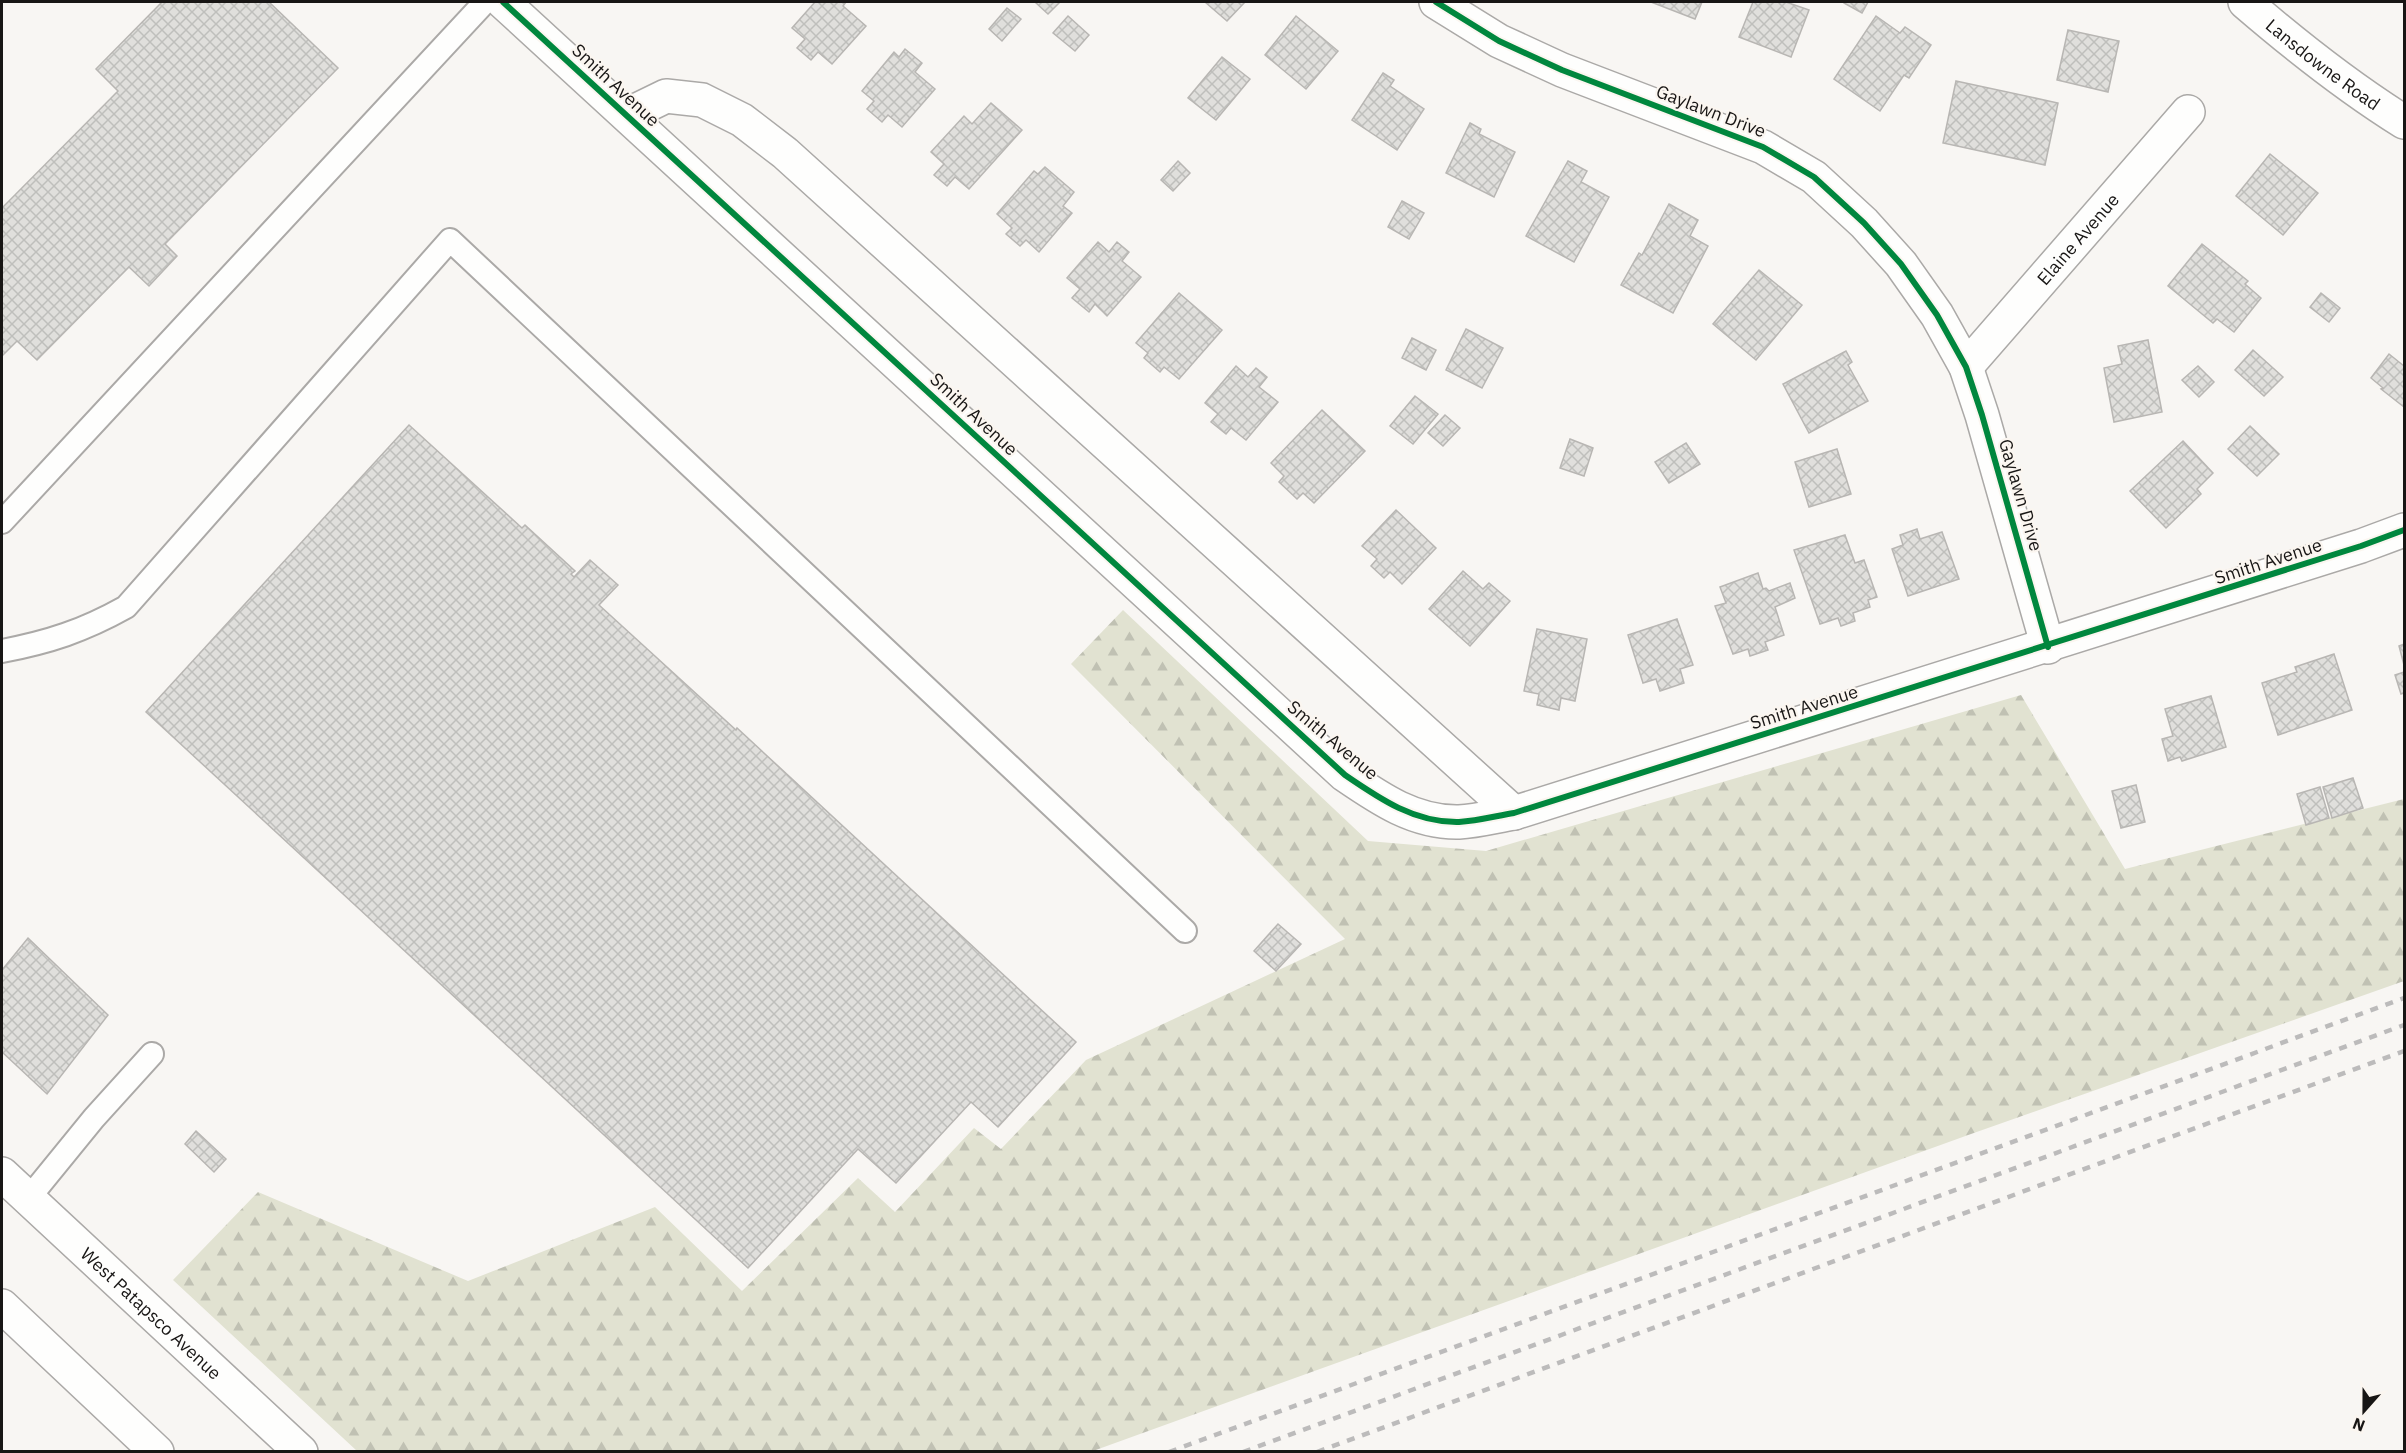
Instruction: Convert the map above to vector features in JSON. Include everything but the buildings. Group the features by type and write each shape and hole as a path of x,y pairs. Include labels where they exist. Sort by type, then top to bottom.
{"street":[{"name":"Smith Avenue","path":"503,2 1345,775 1380,799 1418,817 1458,822 1515,813 2048,647 2404,530"},
{"name":"Gaylawn Drive","path":"1436,2 1499,41 1562,70 1763,147 1814,177 1864,223 1901,264 1937,315 1966,367 2048,647"},
{"name":"Lansdowne Road","path":"2245,2 2362,93 2404,122"},
{"path":"627,115 666,96 702,100 742,120 785,153 1515,813"},
{"name":"Elaine Avenue","path":"1966,367 2188,112"},
{"name":"West Patapsco Avenue","path":"2,1174 301,1452"},
{"path":"2,1306 157,1452"}],"lane":[{"path":"2,522 485,2"},
{"path":"2,651 41,644 80,630 126,607 450,240 1185,930"},
{"path":"28,1199 94,1118 152,1054"}],"green space":[{"path":"1123,610 1368,841 1486,851 2021,695 2125,869 2404,799 2404,981 1971,1134 1093,1451 357,1451 173,1280 258,1192 468,1281 655,1207 742,1291 858,1178 895,1212 974,1128 1001,1149 1086,1060 1345,939 1071,664"}],"railway":[{"path":"1169,1452 2404,998"},
{"path":"1243,1452 2404,1025"},
{"path":"1317,1452 2404,1051"}],"cycle path":[{"path":"503,2 1345,775 1371,793 1413,814 1459,822 1514,813 2361,546 2404,530"},
{"path":"1436,2 1499,41 1562,70 1763,147 1814,177 1864,223 1901,264 1937,315 1966,367 1982,415 2048,647"}]}
